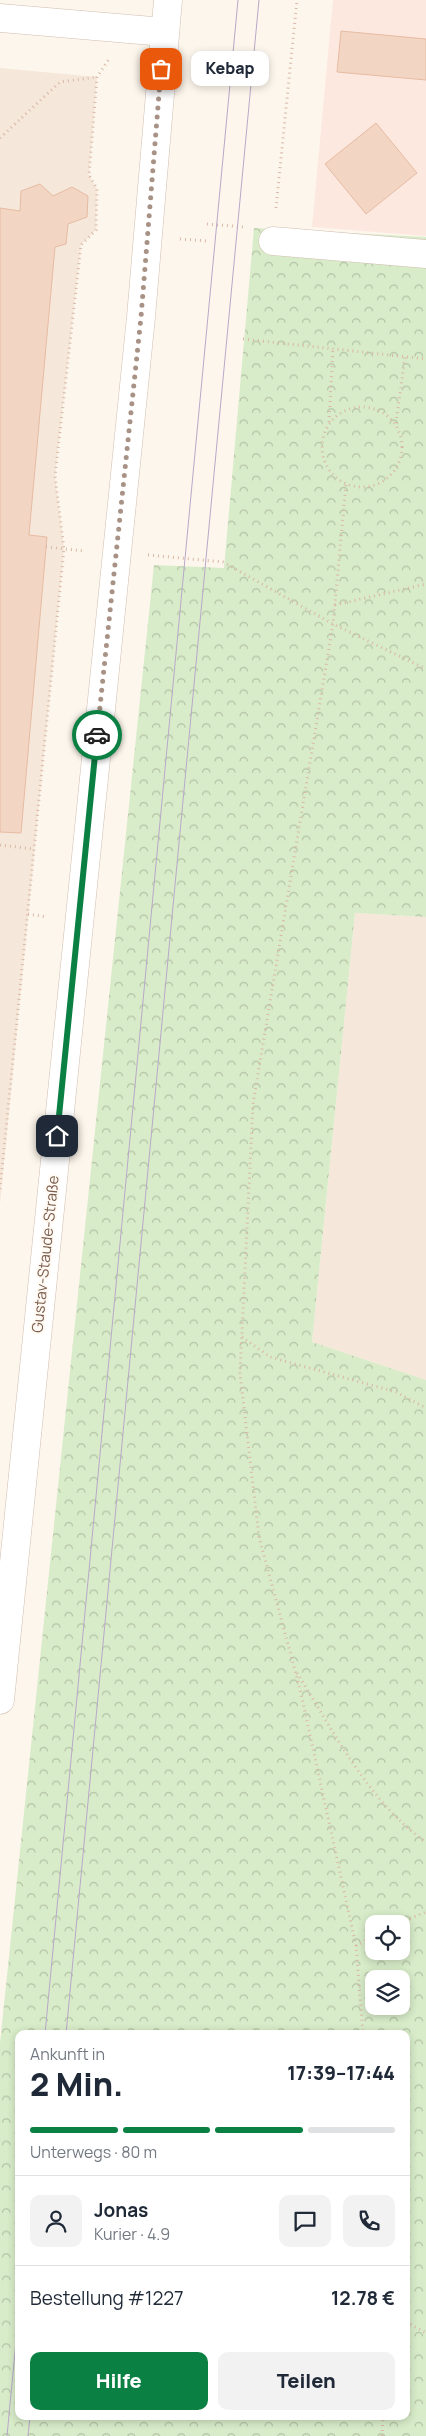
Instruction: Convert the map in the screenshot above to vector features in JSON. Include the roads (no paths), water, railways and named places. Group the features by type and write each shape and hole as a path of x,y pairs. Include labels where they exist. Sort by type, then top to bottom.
{"street":[{"name":"Gustav-Staude-Straße","path":"0,1700 141,317 168,0"},
{"path":"0,18 164,32"},
{"path":"273,241 426,254"}],"tram line":[{"path":"45,2030 238,0"},
{"path":"66,2030 259,0"},
{"path":"7,2436 15,2352"},
{"path":"28,2436 30,2420"}],"place":[{"name":"Kebap","path":"161,69"}]}
